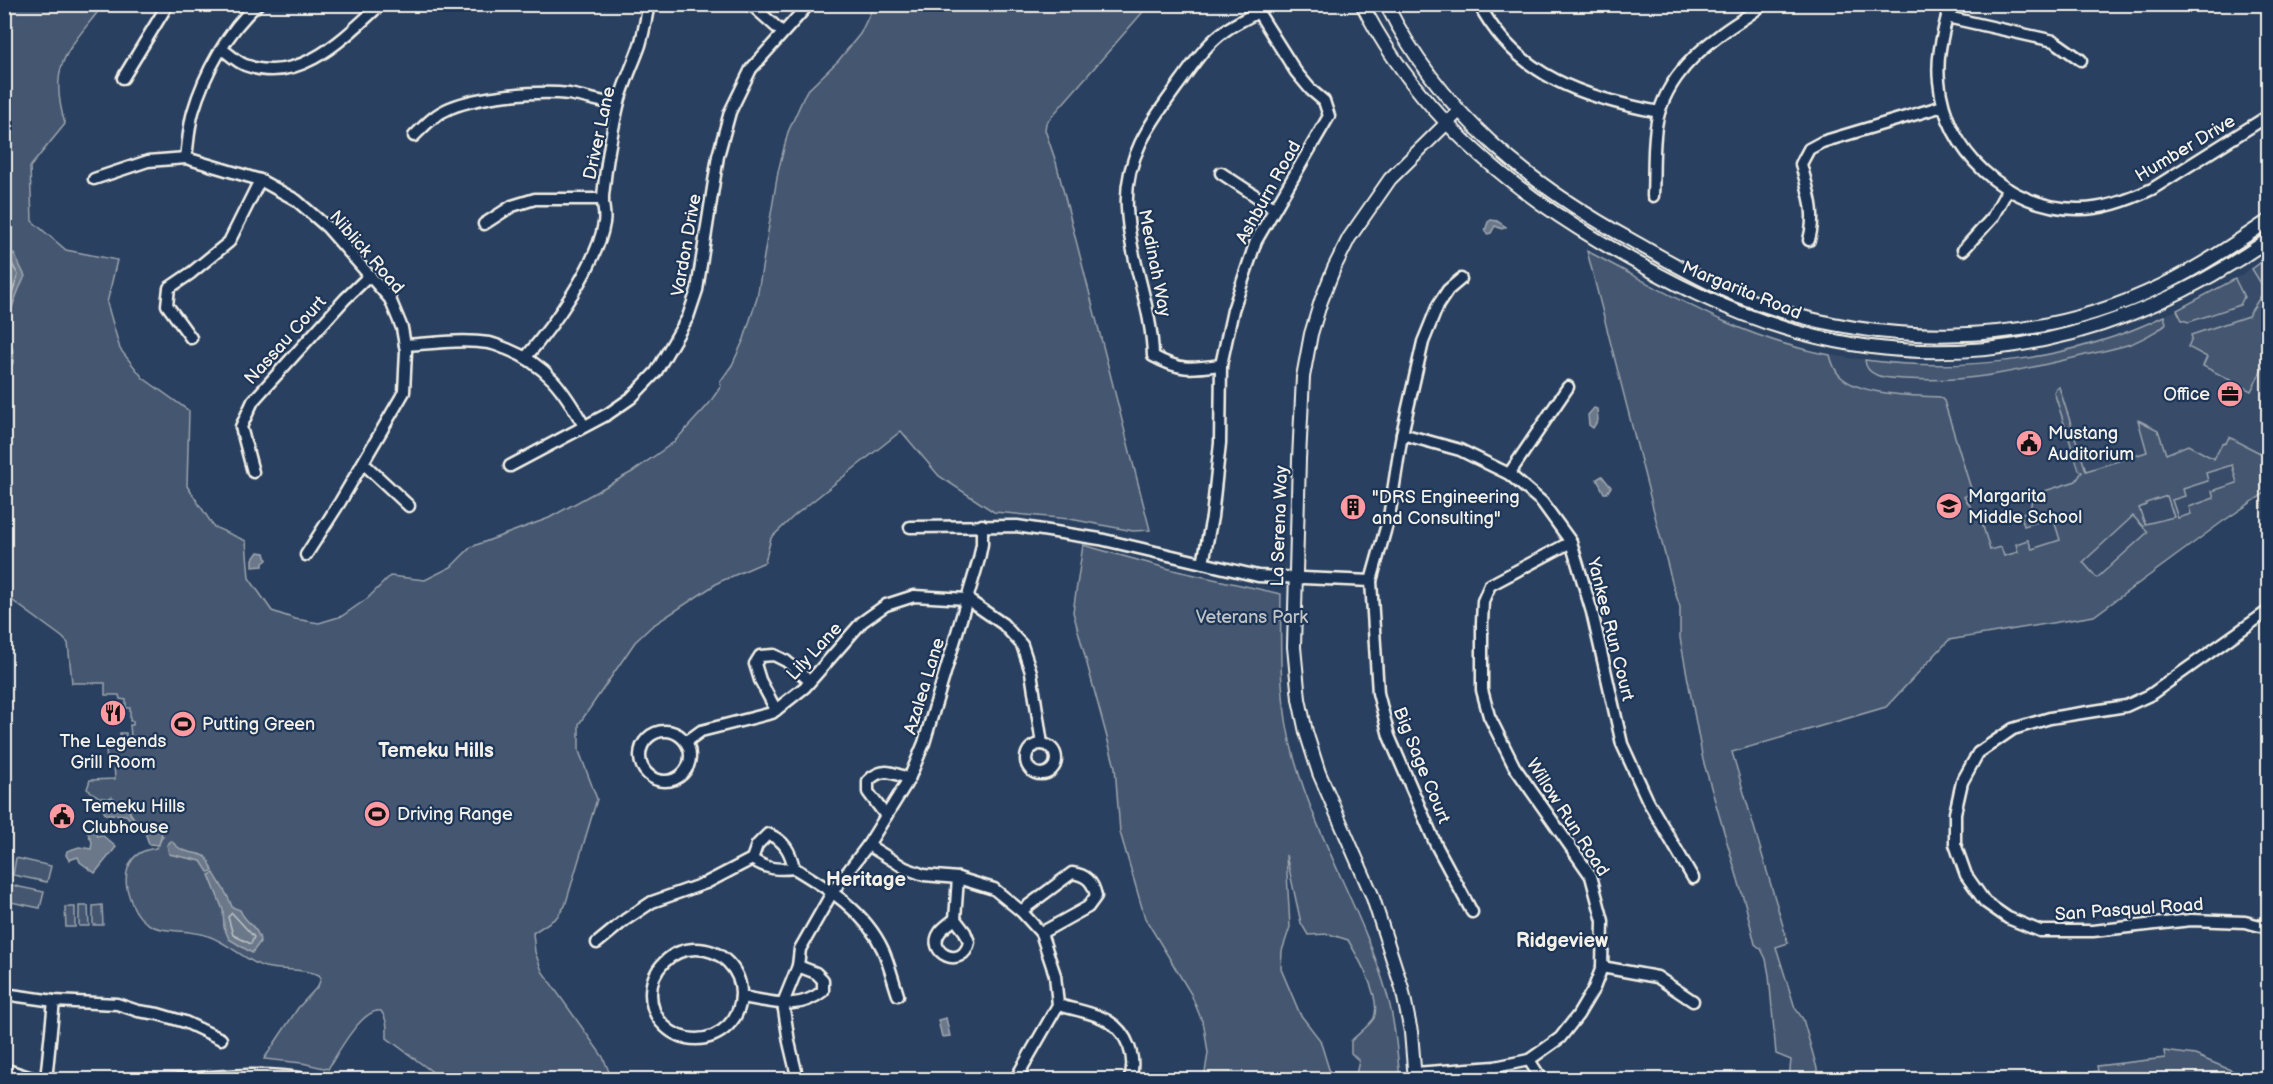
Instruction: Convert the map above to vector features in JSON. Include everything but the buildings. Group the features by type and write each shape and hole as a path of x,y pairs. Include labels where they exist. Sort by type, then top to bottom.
{"main road":[{"name":"Margarita Road","path":"1362,4 1398,63 1446,124 1517,188 1572,225 1661,276 1713,302 1801,334 1888,349 1941,351 1994,349 2044,341 2117,321 2165,301 2235,263 2268,240"},
{"name":"Margarita Road","path":"1386,4 1426,70 1458,112 1497,149 1544,187 1576,209 1643,247 1736,295 1815,321 1860,329 1927,335 2012,331 2113,305 2162,285 2193,269 2268,221"},
{"name":"La Serena Way","path":"1415,1076 1411,1032 1402,988 1381,919 1318,773 1299,699 1294,647 1303,376 1311,334 1321,301 1349,238 1390,179 1458,112"}],"street":[{"path":"123,78 168,4"},
{"path":"186,158 192,114 202,83 222,49 258,4"},
{"path":"222,49 243,65 273,72 297,67 320,55 381,4"},
{"name":"Driver Lane","path":"526,357 543,337 587,268 604,223 603,199 608,151 618,105 640,43 649,4"},
{"path":"746,4 755,8 782,32"},
{"name":"Vardon Drive","path":"510,466 608,414 631,398 656,372 688,317 697,290 718,156 730,112 751,69 809,4"},
{"path":"1479,4 1505,44 1547,77 1617,103 1659,112"},
{"path":"1653,196 1654,134 1659,112 1674,78 1692,57 1721,33 1763,4"},
{"name":"Humber Drive","path":"1950,4 1938,60 1943,106 1951,130 1963,150 1982,171 2008,189 2052,207 2079,209 2106,206 2133,198 2152,189 2268,116"},
{"name":"Ashburn Road","path":"1203,563 1212,517 1220,443 1221,365 1233,310 1256,241 1329,116 1324,101 1296,72 1255,8"},
{"name":"Medinah Way","path":"1221,365 1193,369 1173,367 1153,356 1152,336 1130,236 1127,188 1137,148 1145,131 1196,61 1225,30 1255,8"},
{"path":"1947,16 2054,41 2081,60"},
{"path":"414,136 431,118 450,108 477,101 526,94 567,94 618,105"},
{"path":"1809,240 1814,223 1812,205 1801,164 1809,150 1822,142 1943,106"},
{"name":"Niblick Road","path":"94,179 148,161 186,158 261,180 296,200 327,227 390,299 402,328 405,345 404,392 306,555"},
{"path":"1221,173 1274,208"},
{"path":"191,338 167,305 169,288 229,242 261,180"},
{"path":"1964,250 1992,218 2008,189"},
{"path":"484,224 512,206 535,199 603,199"},
{"name":"Nassau Court","path":"253,472 241,427 253,401 345,299 370,275"},
{"name":"Big Sage Court","path":"1461,279 1448,290 1431,320 1423,342 1402,434 1389,517 1371,581 1378,693 1389,736 1437,845 1472,912"},
{"path":"405,345 451,342 491,343 526,357 549,374 568,397 584,426"},
{"path":"1509,474 1568,387"},
{"name":"Yankee Run Court","path":"1402,434 1460,450 1509,474 1542,502 1571,542 1593,612 1622,744 1648,801 1693,878"},
{"path":"363,463 409,506"},
{"name":"Azalea Lane","path":"783,1003 798,966 800,949 833,891 868,845 909,779 924,743 979,559 982,525"},
{"path":"910,527 1017,526 1100,539 1258,576 1371,581"},
{"name":"Willow Run Road","path":"1415,1076 1483,1069 1529,1060 1560,1038 1578,1015 1594,988 1602,967 1604,921 1591,876 1514,766 1489,716 1482,690 1482,612 1483,601 1490,585 1571,542"},
{"name":"Lily Lane","path":"686,742 701,731 772,714 810,681 862,622 886,605 914,596 967,599"},
{"path":"967,599 1002,624 1022,645 1031,672 1042,744"},
{"name":"San Pasqual Road","path":"2268,611 2150,695 2126,705 2050,718 2013,729 1978,753 1962,782 1955,813 1955,844 1966,875 1985,902 2008,918 2040,931 2093,931 2191,920 2245,922 2268,928"},
{"path":"776,710 760,680 755,664 760,656 774,655 786,661 810,681"},
{"path":"672,732 686,742 690,757 685,772 679,777 664,782 656,780 644,770 640,762 642,745 655,733 672,732"},
{"path":"886,816 868,792 868,781 881,771 889,771 909,779"},
{"path":"597,943 652,902 706,883 752,859 757,845 768,834 778,838 786,847 791,854 794,868"},
{"path":"868,845 905,868 924,875 958,878 994,889 1021,911 1041,933 1055,975 1058,1005 1015,1080"},
{"path":"752,859 761,866 775,870 794,868 833,891 862,918 882,949 898,994"},
{"path":"1021,911 1072,873 1082,874 1090,879 1096,896 1088,907 1041,933"},
{"path":"955,919 958,878"},
{"path":"696,949 710,951 723,958 733,969 739,982 741,997 737,1012 717,1034 687,1038 673,1033 662,1024 654,1011 651,997 652,982 658,969 668,958 681,951 696,949"},
{"path":"741,997 798,1004 812,1000 823,991 824,980 816,973 798,966"},
{"path":"1602,967 1657,977 1693,1001"},
{"path":"4,994 54,1001 117,1004 185,1022 221,1039"},
{"path":"45,1080 54,1001"},
{"path":"783,1003 798,1080"},
{"path":"1058,1005 1107,1020 1121,1032 1131,1051 1132,1071 1129,1080"},
{"path":"1529,1060 1542,1080"},
{"path":"4,1069 38,1080"},
{"path":"177,1080 262,1074 290,1075 312,1080"}],"shaded area":[{"name":"Margarita Middle School","path":"1587,251 1716,319 1771,340 1849,358 1930,365 2033,357 2122,334 2223,287 2268,257 2268,491 2094,616 1949,640 1886,707 1703,760 1680,638 1680,607"}],"green space":[{"path":"5,5 103,5 64,58 59,86 65,124 30,167 32,221 66,250 117,260 107,303 120,349 143,378 189,411 187,486 214,527 246,541 249,578 272,611 295,619 319,623 342,616 368,598 390,576 425,580 451,567 471,547 549,518 632,472 674,442 708,405 721,386 720,382 732,365 744,339 757,298 778,172 788,132 806,92 838,61 860,34 874,5 1149,5 1046,123 1045,130 1056,162 1150,530 1133,531 1070,519 994,512 939,476 901,431 794,516 771,538 765,562 719,582 652,626 635,642 579,724 579,751 597,799 565,906 556,918 533,933 535,952 542,971 603,1057 612,1079 442,1079 387,1038 386,1021 381,1011 374,1012 358,1024 328,1069 302,1063 264,1059 298,1008 318,986 321,978 319,975 306,971 265,967 208,936 165,930 146,923 139,916 127,890 128,868 139,854 156,848 163,836 136,821 126,803 99,797 87,789 90,780 115,779 114,764 107,764 106,748 121,747 120,733 126,733 126,737 131,736 130,725 133,725 133,721 130,721 130,708 126,708 126,700 120,699 119,695 105,695 105,683 72,683 68,643 5,595"},
{"name":"Margarita Middle School","path":"1587,251 1675,298 1734,326 1796,347 1830,355 1840,376 1860,387 1887,393 1940,397 1944,401 1972,492 1964,497 1975,513 1980,516 1990,550 2001,547 2004,556 2018,552 2016,544 2028,540 2032,549 2060,540 2053,517 2024,526 2021,515 2031,506 2032,495 2076,481 2082,472 2079,470 2054,392 2056,388 2059,387 2086,471 2147,452 2138,420 2158,430 2166,454 2188,445 2214,459 2222,444 2226,443 2229,437 2268,457 2268,491 2094,616 1949,640 1886,707 1732,752 1788,943 1776,947 1795,1008 1803,1019 1820,1079 1789,1079 1791,1060 1776,1054 1766,959 1761,949 1755,944 1703,760 1680,638 1680,607","holes":["2232,465 2237,483 2212,491 2214,498 2189,507 2191,514 2178,518 2172,500 2185,496 2183,489 2208,481 2206,473","2167,496 2174,517 2145,524 2139,508 2146,503","2133,516 2148,532 2097,578 2083,562"]},
{"path":"2268,257 2268,283 2262,285 2252,269"},
{"path":"2235,279 2244,297 2240,305 2189,322 2182,320 2177,310"},
{"path":"2262,294 2268,298 2268,360 2251,391 2203,366 2207,357 2188,347 2191,335 2248,316"},
{"path":"2164,316 2166,323 2163,327 2130,344 2030,368 1990,375 1927,380 1886,378 1870,371 1865,360 1941,365 2018,359 2056,353 2093,343"},
{"name":"Veterans Park","path":"1083,545 1177,571 1281,594 1283,699 1295,761 1316,820 1366,935 1387,994 1400,1079 1355,1079 1359,1061 1351,1053 1351,1041 1374,1018 1376,1010 1372,989 1348,940 1329,934 1308,935 1301,923 1286,855 1290,927 1282,951 1281,969 1300,1014 1320,1040 1332,1079 1204,1079 1208,1053 1204,1026 1191,994 1145,918 1120,832 1115,767 1073,612"},
{"path":"16,858 51,866 47,882 13,875"},
{"path":"10,885 44,892 40,908 6,901"},
{"path":"102,905 103,925 93,925 93,906"},
{"path":"79,906 88,906 89,926 79,926"},
{"path":"65,907 75,907 75,927 66,927"},
{"path":"2164,1051 2195,1055 2252,1079 2055,1079 2098,1071 2097,1066 2165,1058"}],"water":[{"path":"5,105 10,106 13,115 5,133"},
{"path":"1491,220 1506,227 1502,229 1495,226 1491,233 1487,234 1485,231"},
{"path":"4,247 14,254 25,276 9,317 8,330 14,358 5,373"},
{"path":"1594,408 1597,409 1598,420 1593,428 1589,425 1588,415"},
{"path":"1602,476 1611,487 1607,493 1604,493 1597,479"},
{"path":"258,552 265,553 267,560 263,566 253,567 253,559"},
{"path":"112,797 120,803 126,803 130,814 138,824 162,832 159,845 149,844 145,832 126,815 105,814 102,807 107,803 106,799"},
{"path":"93,829 97,836 102,835 116,847 95,873 80,862 78,857 69,860 66,855 67,851 79,847 91,849 92,842 87,831"},
{"path":"171,841 182,849 208,859 213,871 208,872 201,861 169,854 167,845"},
{"path":"214,873 232,907 240,910 258,933 260,942 252,953 229,939 224,927 223,910 209,875"},
{"path":"946,1018 950,1036 942,1037 938,1020"}],"place":[{"name":"Office","path":"2230,394"},
{"name":"Mustang Auditorium","path":"2029,443"},
{"name":"Margarita Middle School","path":"1949,506"},
{"name":"\"DRS Engineering and Consulting\"","path":"1353,507"},
{"name":"The Legends Grill Room","path":"113,713"},
{"name":"Putting Green","path":"183,724"},
{"name":"Driving Range","path":"377,814"},
{"name":"Temeku Hills Clubhouse","path":"62,816"}],"district":[{"name":"Temeku Hills","path":"436,750"},
{"name":"Heritage","path":"866,879"},
{"name":"Ridgeview","path":"1562,940"}]}
